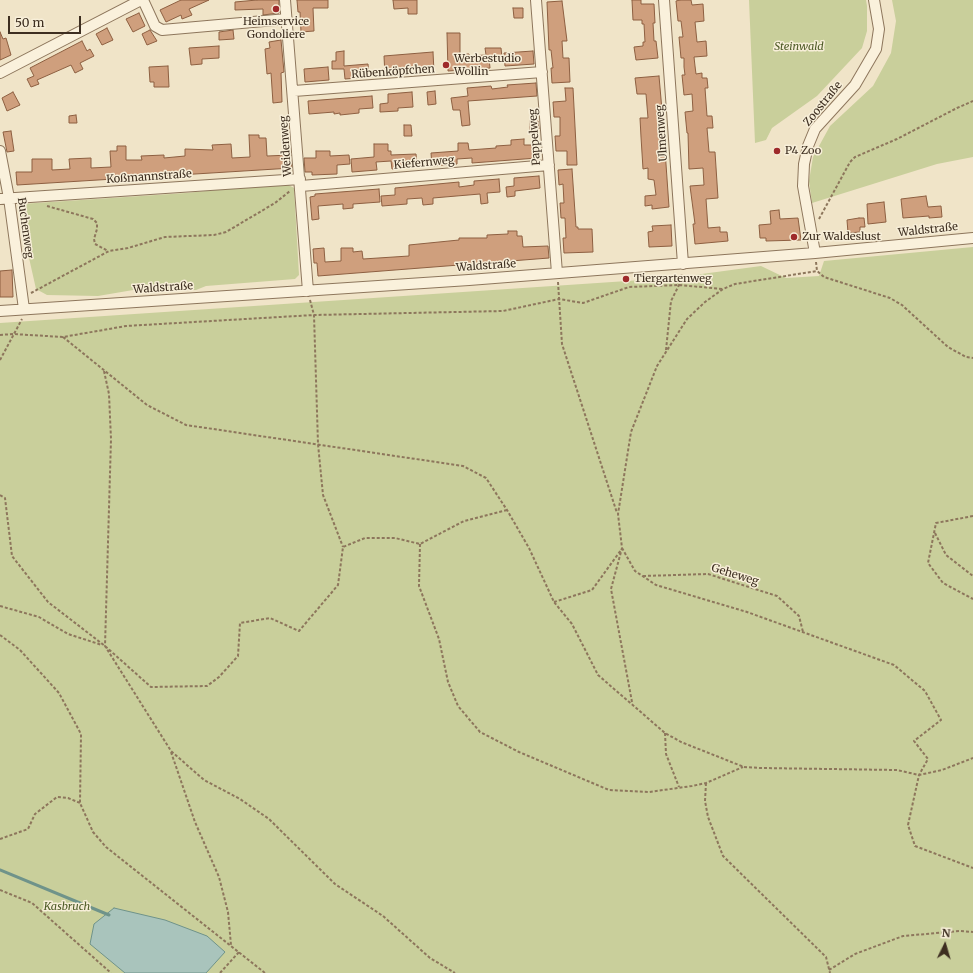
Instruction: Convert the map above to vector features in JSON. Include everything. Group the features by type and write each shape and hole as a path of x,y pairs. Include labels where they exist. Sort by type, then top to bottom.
{"street":[{"path":"0,73 142,0 155,26 162,30 287,19"},
{"name":"Weidenweg","path":"285,0 294,91 308,291"},
{"name":"Pappelweg","path":"536,0 557,273"},
{"name":"Ulmenweg","path":"664,0 683,264"},
{"name":"Zoostraße","path":"816,253 803,186 804,164 808,146 815,129 855,85 876,49 879,29 874,0"},
{"name":"Rübenköpfchen","path":"294,91 542,72"},
{"name":"Buchenweg","path":"0,151 4,199 24,309"},
{"name":"Kiefernweg","path":"301,183 549,165"},
{"name":"Koßmannstraße","path":"4,199 301,183"},
{"name":"Waldstraße","path":"0,311 683,264 973,238"}],"path":[{"path":"812,232 850,162 855,158 897,139 957,108 973,102"},
{"path":"23,298 109,251 128,248 165,237 214,235 226,232 275,203 301,183"},
{"path":"42,205 93,219 97,223 94,239 95,244 109,251"},
{"path":"618,514 631,432 658,366 686,319 723,288 736,284 817,270 824,277 861,288 896,301 948,347 966,357 973,358"},
{"path":"557,273 562,344 618,514 622,548 611,590 632,703"},
{"path":"666,351 671,301 679,285"},
{"path":"0,336 13,334 63,336 126,326 314,315 503,311 559,299 583,304 629,287 679,285 723,288"},
{"path":"0,495 5,498 12,556 48,602 105,646 151,687 207,686 219,677 238,656 240,623 270,618 299,631 338,585 343,547 323,495 318,444 314,315 308,291"},
{"path":"0,360 21,320 24,309"},
{"path":"63,336 147,405 186,425 463,466 486,478 529,548 554,602 572,624 598,675 665,733 681,742 744,766 897,770 919,775 942,770 973,758"},
{"path":"104,370 110,394 111,439 105,646 171,751 195,822 219,877 228,912 231,946"},
{"path":"343,547 365,538 395,538 420,544 464,521 507,510"},
{"path":"973,516 936,523 928,562 942,583 973,599"},
{"path":"935,533 946,556 973,576"},
{"path":"420,544 419,586 439,640 448,682 458,706 480,732 519,752 609,790 649,792 679,788 706,783 744,766"},
{"path":"554,602 592,590 622,548"},
{"path":"622,548 635,571 656,585 747,612 894,665 925,691 941,720 914,740 928,759 919,775 908,825 915,846 973,868"},
{"name":"Geheweg","path":"642,576 708,574 778,596 799,616 803,632"},
{"path":"0,606 39,617 68,634 105,646"},
{"path":"0,636 20,650 59,693 82,734 80,803 93,832 106,847 265,973"},
{"path":"665,733 666,754 679,788"},
{"path":"171,751 204,780 240,799 269,819 335,884 383,916 430,958 455,973"},
{"path":"706,783 705,801 708,817 723,856 826,957 829,971 855,954 903,936 960,931 973,932"},
{"path":"0,839 28,829 35,814 56,797 68,798 80,803"},
{"path":"0,890 32,903 111,973"},
{"path":"220,973 239,952"}],"green space":[{"name":"Steinwald","path":"749,0 866,0 867,6 867,31 862,48 817,96 772,128 766,140 755,143"},
{"path":"892,0 973,0 973,157 937,164 812,203 809,181 813,157 830,126 873,86 891,53 896,21"},
{"path":"285,183 294,188 299,275 295,279 206,286 196,290 139,289 98,296 47,295 36,289 18,209 21,204 186,193"},
{"name":"Kasbruch","path":"973,247 973,973 0,973 0,323 672,278 761,266 786,278 819,276 824,261"}],"water":[{"path":"114,908 165,920 207,936 225,952 206,973 125,973 90,944 94,924"}],"building":[{"path":"181,0 209,0 189,9 192,15 182,19 181,15 166,22 160,10"},
{"path":"279,0 279,13 263,15 263,9 235,10 235,2"},
{"path":"297,0 328,0 328,8 313,8 314,31 301,32 300,12 298,12"},
{"path":"393,0 417,0 417,14 408,14 408,8 394,9"},
{"path":"632,0 641,0 641,4 654,4 654,41 656,41 658,58 636,60 634,47 643,46 643,42 645,42 644,24 642,24 642,20 633,20"},
{"path":"691,0 692,5 703,4 704,21 695,22 697,42 706,41 707,56 694,57 696,74 702,73 702,78 707,78 708,88 705,88 707,116 712,116 713,128 707,128 709,152 715,152 718,198 706,199 708,228 720,227 720,232 727,232 728,241 695,244 693,224 695,224 690,186 704,185 703,168 689,169 688,133 685,112 693,111 692,94 684,95 682,75 685,75 684,58 681,58 679,37 683,37 681,21 678,21 676,1"},
{"path":"562,1 567,41 562,41 563,58 569,58 570,82 552,83 551,68 553,68 551,50 549,50 547,2"},
{"path":"513,8 523,8 523,18 514,18"},
{"path":"139,13 145,26 133,32 126,19"},
{"path":"107,28 113,40 102,45 96,34"},
{"path":"150,30 157,41 147,45 142,34"},
{"path":"233,30 234,39 219,40 219,32"},
{"path":"0,32 3,39 6,38 11,55 0,60"},
{"path":"447,33 460,33 460,54 469,54 469,56 486,55 485,48 501,48 502,58 489,58 490,68 448,71"},
{"path":"281,40 284,72 281,73 282,102 273,103 271,73 267,74 265,49 270,48 269,42"},
{"path":"82,41 87,51 90,49 94,56 80,63 83,69 75,73 71,65 37,80 39,84 31,87 27,79 34,76 30,68"},
{"path":"219,46 219,58 202,59 202,64 191,65 189,48"},
{"path":"344,51 344,66 368,64 369,77 345,79 344,69 332,69 332,61 336,61 336,52"},
{"path":"533,51 534,64 505,66 504,53"},
{"path":"433,52 434,72 425,73 425,68 409,69 409,74 385,76 384,56"},
{"path":"168,66 169,87 154,87 154,82 150,82 149,67"},
{"path":"328,67 329,80 305,82 304,69"},
{"path":"659,76 664,133 660,134 661,151 665,150 669,207 652,209 652,205 645,206 645,196 656,195 654,180 648,179 648,168 643,169 640,118 648,118 646,94 637,94 635,78"},
{"path":"536,83 537,96 468,101 470,125 462,126 460,110 453,110 451,98 468,96 467,88 491,86 492,89 508,87 507,85"},
{"path":"565,88 573,88 577,165 567,165 567,151 556,151 555,136 560,136 560,117 554,117 553,102 566,101"},
{"path":"435,91 436,104 428,105 427,92"},
{"path":"13,92 20,105 7,111 2,98"},
{"path":"412,92 413,107 398,108 398,111 380,112 380,104 388,103 388,94"},
{"path":"372,96 373,108 359,109 359,113 340,115 340,113 334,114 334,112 309,114 308,101"},
{"path":"76,115 77,123 69,123 69,116"},
{"path":"530,121 538,121 539,129 530,130"},
{"path":"404,125 411,125 412,136 404,136"},
{"path":"11,131 14,151 7,152 3,132"},
{"path":"249,135 259,135 259,138 266,138 267,156 290,155 292,168 17,185 16,172 32,172 32,159 52,159 52,170 70,169 69,159 91,158 91,168 111,167 110,151 117,151 117,146 126,146 126,160 142,160 141,156 164,155 164,158 185,156 185,149 213,150 212,145 231,144 232,158 250,157"},
{"path":"524,139 524,145 537,145 537,158 472,163 472,158 457,159 457,164 432,166 431,153 458,151 458,143 468,143 469,150 496,148 496,146 511,145 511,140"},
{"path":"374,144 388,144 388,151 391,151 391,155 416,154 417,167 392,169 391,161 376,162 377,170 352,172 351,159 374,157"},
{"path":"316,151 330,151 330,156 349,155 350,164 337,165 337,174 312,175 312,172 305,172 304,158 316,158"},
{"path":"572,169 576,227 578,227 578,229 592,229 593,252 564,253 563,238 566,238 565,218 561,218 560,203 564,203 563,184 559,185 558,170"},
{"path":"539,176 540,188 515,191 515,196 507,197 506,187 514,186 514,178"},
{"path":"499,179 500,192 487,193 488,203 481,204 480,194 433,198 433,204 423,205 422,198 407,199 407,204 382,206 381,196 395,195 395,188 459,182 459,187 474,185 474,181"},
{"path":"379,189 380,202 353,204 353,208 343,209 343,204 318,206 319,219 312,220 310,197 315,196 315,194"},
{"path":"926,196 928,207 941,206 942,217 929,218 929,216 903,218 901,199"},
{"path":"884,202 886,222 868,224 867,204"},
{"path":"779,210 780,219 798,218 801,240 766,241 766,238 760,238 759,225 771,224 770,211"},
{"path":"864,218 865,227 860,227 860,232 848,233 847,220"},
{"path":"671,225 672,246 649,247 648,232 653,231 652,226"},
{"path":"508,231 517,231 517,236 522,236 523,247 548,246 549,258 318,276 317,263 314,263 313,249 324,248 325,262 341,261 341,248 353,248 353,252 362,251 363,259 409,256 409,245 459,240 459,238 487,238 487,235 508,234"},
{"path":"12,270 13,297 0,297 0,271"}],"waterway":[{"path":"0,870 109,915"}],"place":[{"name":"Heimservice Gondoliere","path":"276,9"},
{"name":"Werbestudio Wollin","path":"446,65"},
{"name":"P4 Zoo","path":"777,151"},
{"name":"Zur Waldeslust","path":"794,237"},
{"name":"Tiergartenweg","path":"626,279"}]}
